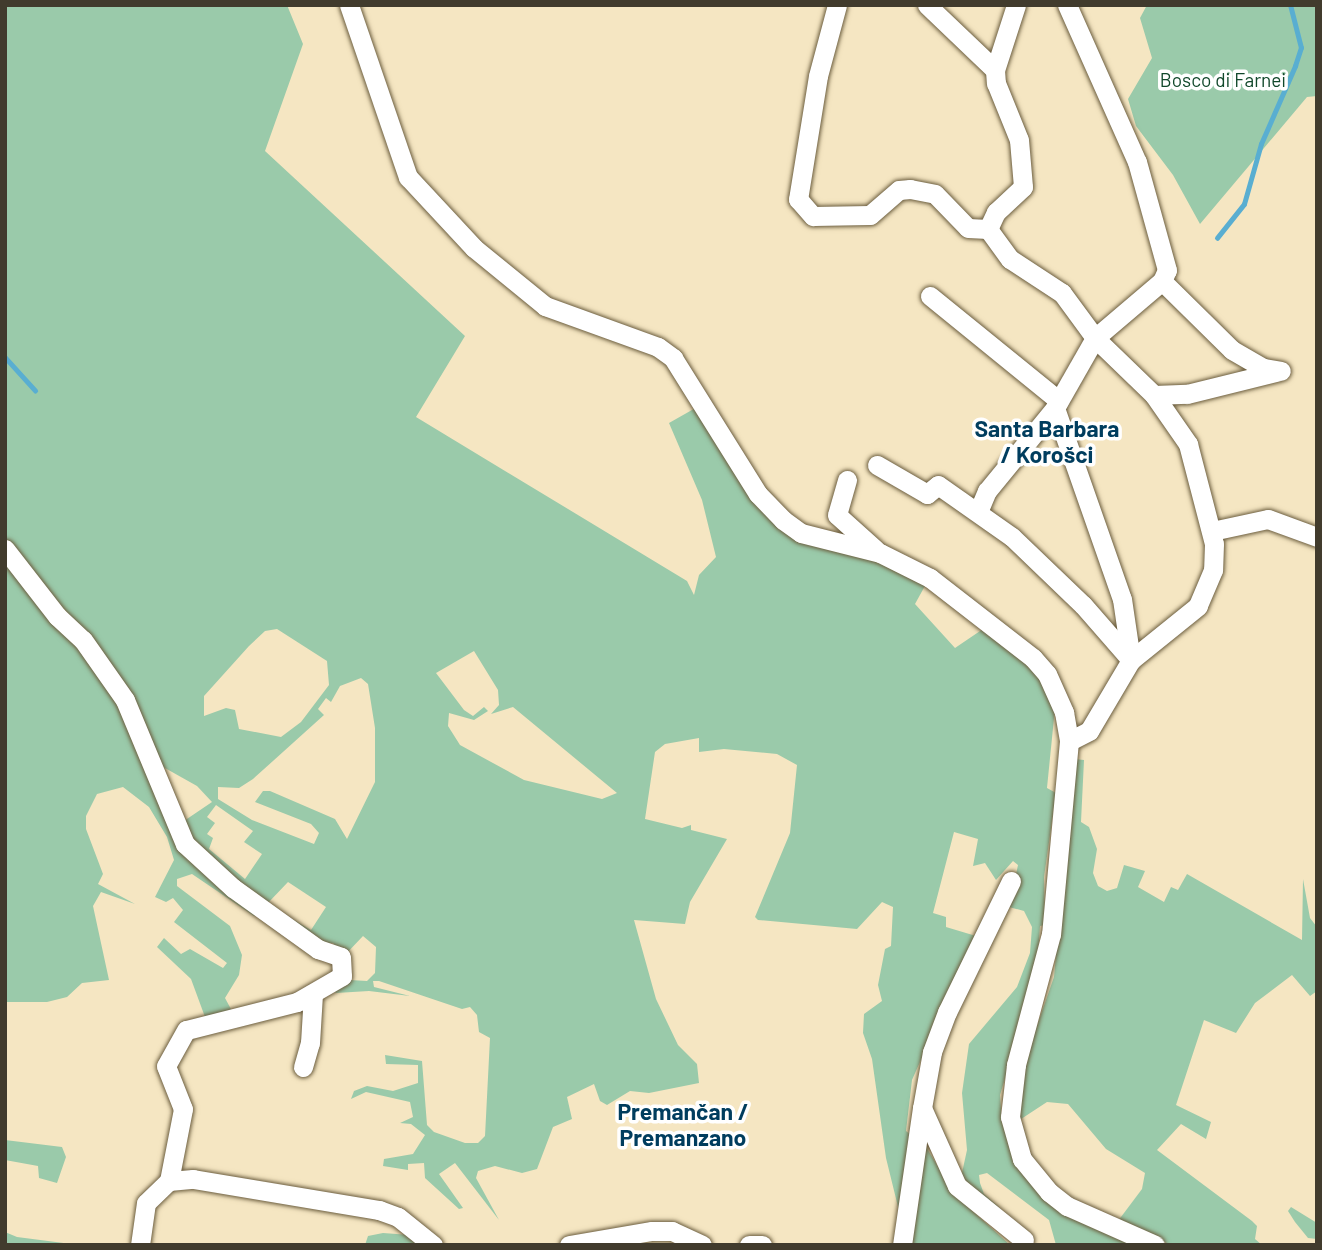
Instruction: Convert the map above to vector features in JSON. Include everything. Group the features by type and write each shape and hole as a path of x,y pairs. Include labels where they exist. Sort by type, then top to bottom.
{"street":[{"path":"349,5 384,117 418,191 529,295 564,314 659,346 673,358 758,494 801,533 880,553 926,569 1033,657 1055,689 1069,741 1051,934 1016,1065 1010,1117 1023,1159 1049,1192 1067,1206 1155,1245"},
{"path":"837,5 818,76 798,199 814,216 870,215 899,190 924,194 949,206 968,228 988,229"},
{"path":"927,5 995,70 1019,141 1024,173 1023,187 996,212 988,229"},
{"path":"995,70 1016,5"},
{"path":"978,512 987,491 1057,404 1095,338 1162,281 1167,259 1137,162 1067,5"},
{"path":"988,229 1010,259 1062,293 1095,338 1154,395 1188,444 1212,531 1213,570 1198,606 1167,635 1131,660 1089,731 1069,741"},
{"path":"1154,395 1187,394 1281,371 1263,368 1232,350 1162,281"},
{"path":"930,296 1057,404 1122,599 1131,660"},
{"path":"877,465 927,494 938,485 1012,537 1083,605 1131,660"},
{"path":"846,480 837,515 880,553"},
{"path":"1212,531 1268,519 1317,537"},
{"path":"5,549 57,616 83,640 125,700 185,844 233,888 318,949 341,957 342,976 313,994 261,1014 186,1030 166,1066 183,1108 184,1126 169,1181 146,1203 140,1245"},
{"path":"902,1245 929,1064 947,1012 1012,881"},
{"path":"303,1067 310,1043 313,994"},
{"path":"922,1108 957,1186 1024,1240"},
{"path":"169,1181 218,1182 379,1210 398,1217 433,1245"},
{"path":"569,1245 652,1231 673,1231 702,1245"},
{"path":"749,1245 762,1245"}],"green space":[{"path":"5,5 287,5 303,44 265,151 465,336 416,417 687,581 694,595 699,575 716,557 702,500 669,423 699,406 785,529 875,559 926,584 915,604 955,648 983,629 1035,667 1055,708 1047,788 1056,793 1044,877 1045,925 1040,926 1037,971 1000,1095 1002,1123 1021,1172 1040,1194 1141,1245 1056,1245 1049,1220 987,1173 979,1175 980,1183 984,1194 999,1207 997,1212 960,1182 967,1150 962,1093 969,1044 1017,987 1030,953 1032,927 1024,911 1009,907 1018,865 1013,861 996,880 985,863 973,866 978,839 954,832 933,913 946,917 946,927 976,936 912,1080 906,1131 926,1147 956,1196 1010,1245 901,1245 901,1219 886,1158 872,1059 863,1033 864,1014 882,1001 878,985 885,949 891,946 893,907 882,902 857,929 758,920 755,917 790,833 797,765 777,754 724,749 699,752 699,738 665,744 655,752 645,819 682,828 691,825 691,830 727,839 690,902 685,924 634,920 656,999 678,1045 697,1064 699,1083 649,1093 630,1091 607,1105 600,1101 594,1084 567,1097 572,1119 553,1127 537,1169 522,1173 495,1166 478,1171 476,1178 499,1220 455,1163 439,1174 463,1208 459,1209 425,1178 424,1163 408,1164 408,1170 383,1166 384,1159 413,1154 425,1135 411,1124 400,1123 413,1117 410,1102 366,1092 351,1099 354,1091 367,1086 393,1091 418,1083 418,1065 386,1064 385,1055 422,1061 427,1125 434,1132 465,1143 478,1143 485,1136 490,1038 479,1032 477,1015 470,1007 462,1009 379,981 373,981 374,987 410,996 369,991 336,993 333,990 350,980 367,981 375,973 376,947 363,936 344,956 333,943 318,943 204,857 181,823 212,802 197,786 156,763 91,640 5,541","holes":["277,629 327,661 329,685 301,722 281,737 239,729 235,710 226,708 204,716 204,696 265,631","474,651 498,690 499,705 491,714 513,707 617,793 602,799 524,780 460,745 448,726 449,713 474,720 488,711 484,707 473,716 464,710 436,673","361,678 368,684 375,728 375,782 347,839 335,819 270,791 263,791 255,802 311,824 319,833 314,844 252,820 218,799 218,787 239,788 253,779 324,715 318,709 326,698 331,702 340,686","216,805 253,831 244,842 262,854 245,879 209,849 213,838 207,834 215,823 207,817","288,882 326,907 311,930 267,904"]},
{"name":"Bosco di Farnei","path":"1147,5 1317,5 1317,96 1307,97 1200,224 1173,175 1136,126 1128,99 1152,58 1140,18"},
{"path":"5,556 84,650 119,703 176,836 260,915 254,916 192,874 177,879 177,886 230,926 242,955 239,975 225,998 232,1011 205,1017 191,979 157,947 164,938 181,954 190,949 223,968 227,963 174,922 183,910 173,898 166,902 155,897 174,860 167,837 149,807 123,787 97,794 86,816 86,829 103,874 98,884 135,904 101,892 93,906 109,980 82,983 67,997 47,1002 5,1002"},
{"path":"1074,759 1084,760 1081,822 1089,827 1097,849 1093,873 1098,886 1107,891 1117,888 1124,865 1145,871 1138,887 1164,902 1171,887 1178,890 1187,874 1302,940 1303,879 1310,918 1317,927 1317,991 1310,996 1292,975 1255,1003 1236,1033 1204,1020 1176,1105 1211,1122 1206,1139 1181,1124 1157,1150 1252,1221 1257,1226 1255,1239 1262,1245 1171,1245 1118,1221 1142,1189 1145,1173 1106,1149 1068,1104 1047,1102 1018,1121 1017,1099 1031,1043 1054,977"},
{"path":"5,1140 62,1147 66,1157 57,1183 39,1178 38,1166 5,1160"},
{"path":"1291,1207 1317,1223 1317,1239 1308,1238 1295,1222 1288,1211"},
{"path":"5,1232 17,1237 79,1245 5,1245"},
{"path":"383,1233 410,1235 416,1245 365,1245 368,1236"}],"waterway":[{"path":"1217,238 1244,204 1261,144 1301,48 1290,5"},
{"path":"5,357 35,390"}],"district":[{"name":"Santa Barbara / Korošci","path":"1047,441"},
{"name":"Premančan / Premanzano","path":"683,1124"}]}
